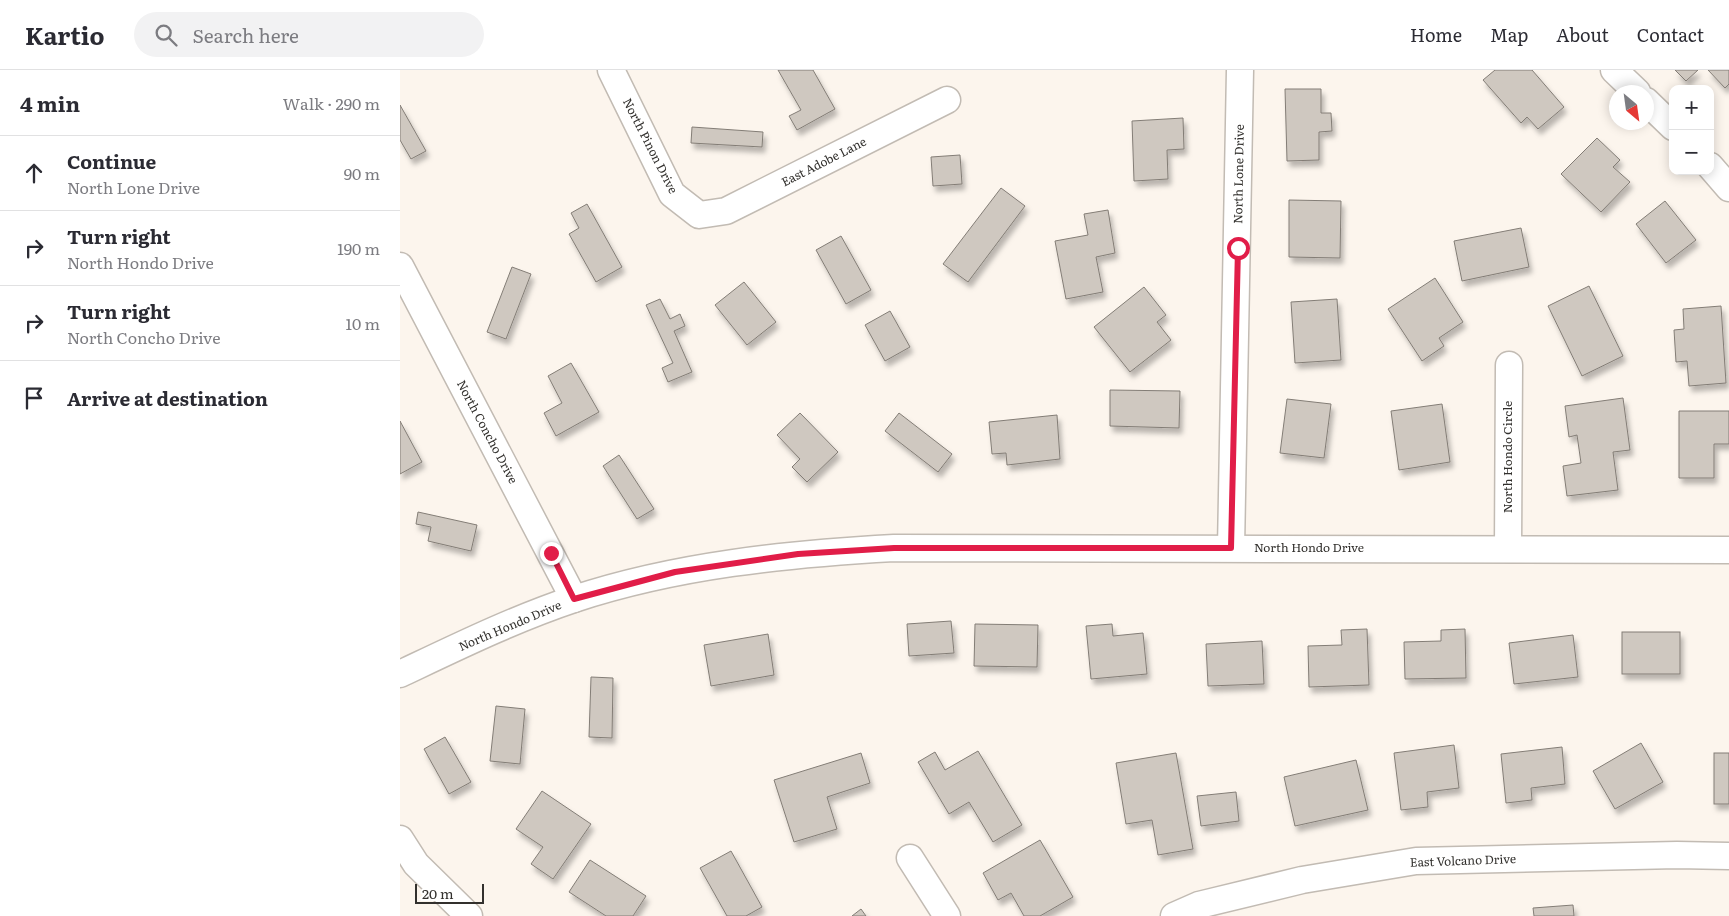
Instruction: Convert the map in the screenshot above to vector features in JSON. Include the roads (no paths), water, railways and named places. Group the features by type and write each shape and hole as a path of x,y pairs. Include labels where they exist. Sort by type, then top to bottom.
{"street":[{"name":"North Pinon Drive","path":"611,70 672,194 699,214"},
{"name":"North Lone Drive","path":"1231,548 1240,70"},
{"path":"1614,70 1630,85"},
{"name":"East Adobe Lane","path":"699,214 726,212 947,100"},
{"path":"1654,108 1669,122"},
{"path":"1714,171 1729,188"},
{"name":"North Concho Drive","path":"400,266 574,599"},
{"name":"North Hondo Circle","path":"1508,549 1509,365"},
{"name":"North Hondo Drive","path":"400,674 496,630 574,599 675,572 798,554 894,548 1729,550"},
{"path":"400,839 416,864 469,916"},
{"name":"East Volcano Drive","path":"1174,916 1199,905 1302,880 1416,861 1667,855 1729,856"},
{"path":"910,858 948,916"}]}
